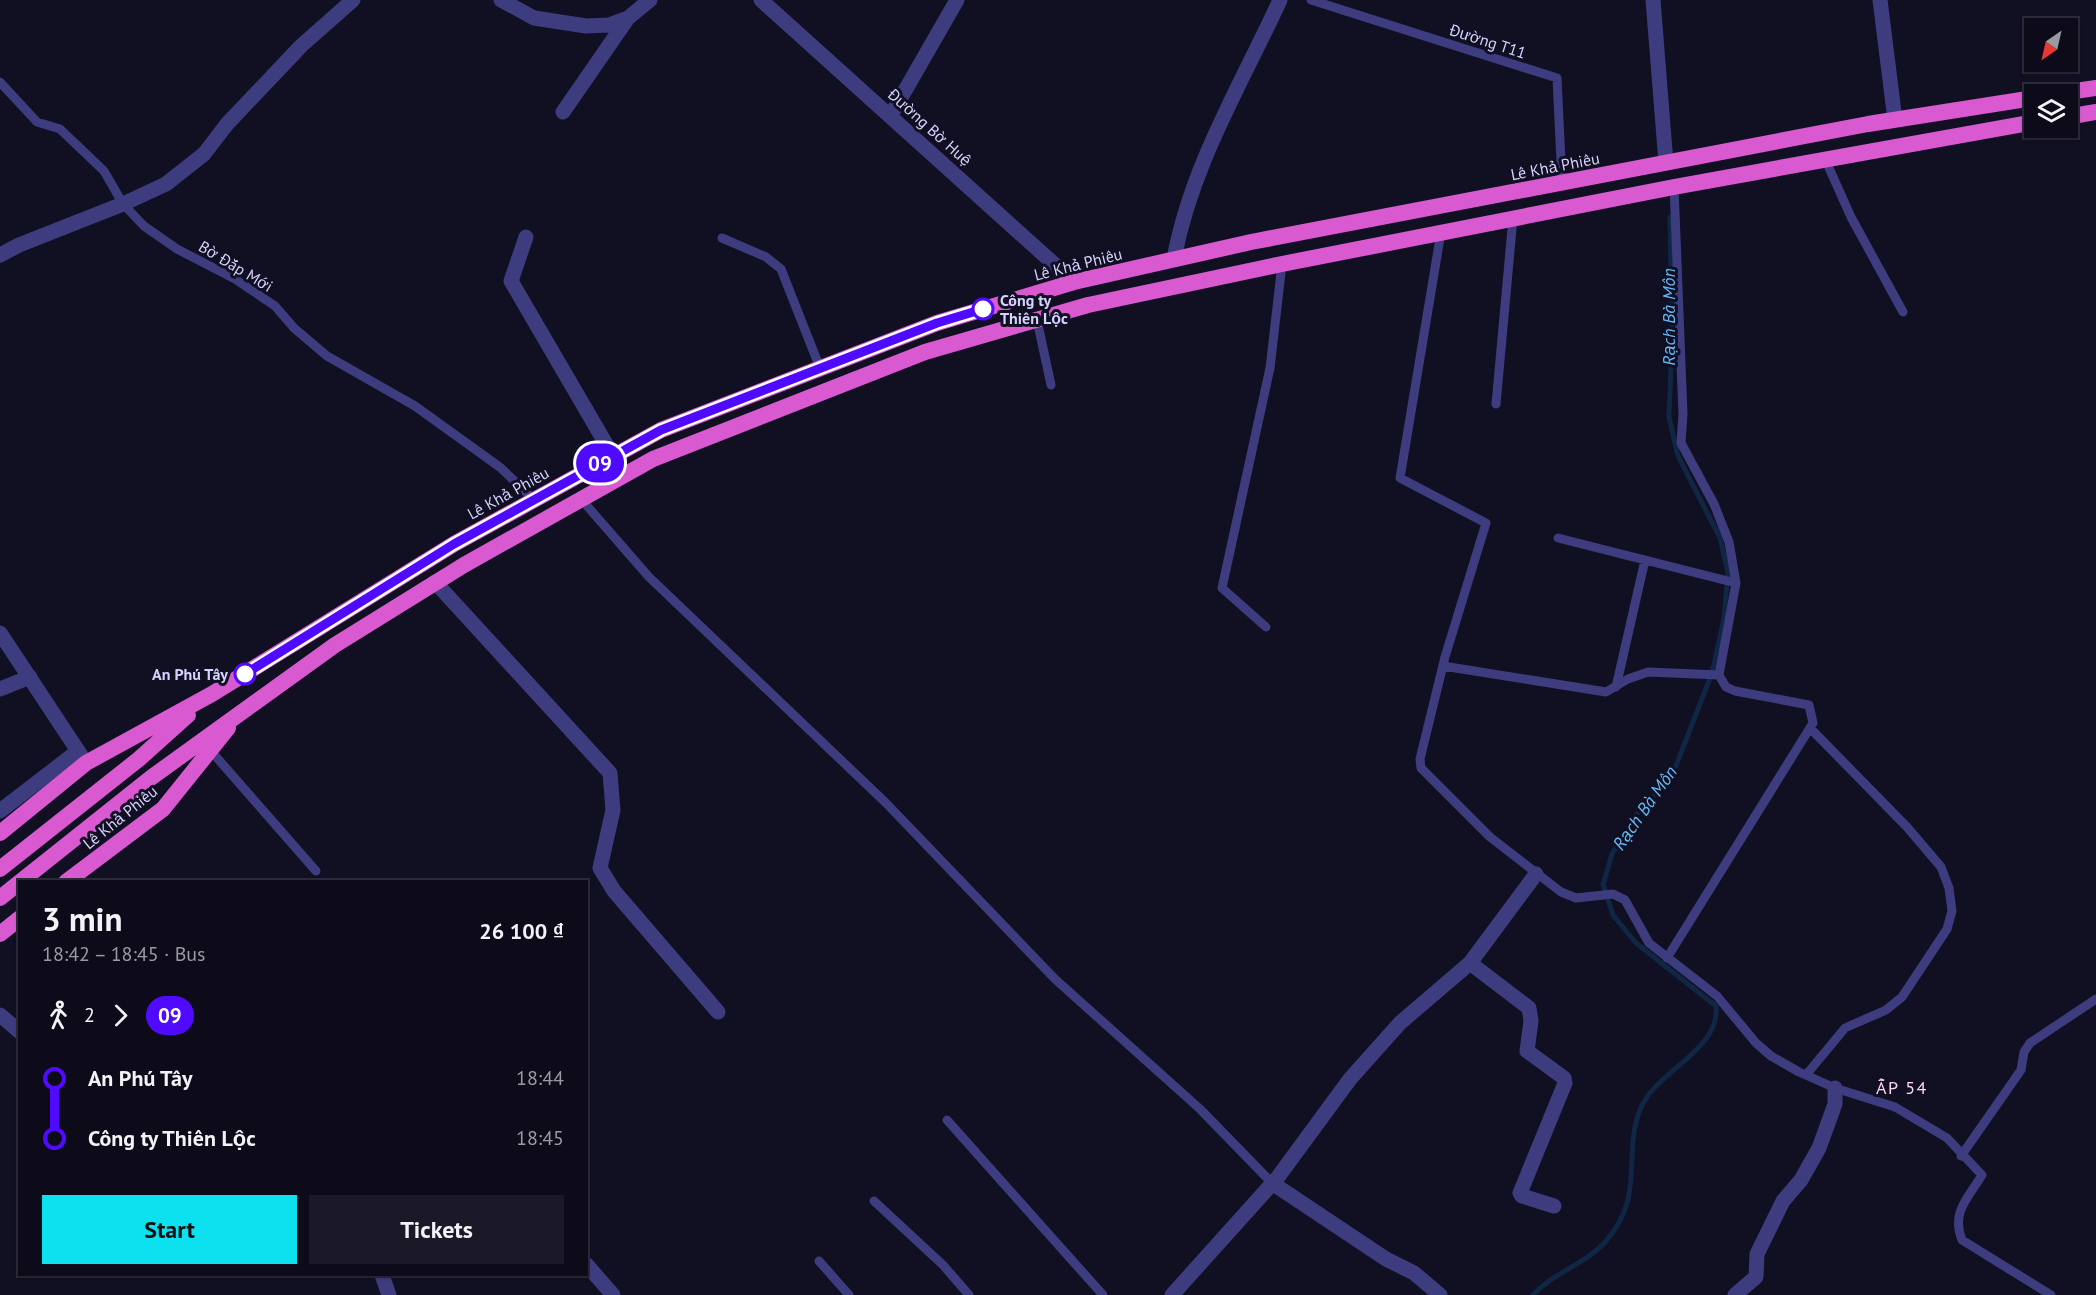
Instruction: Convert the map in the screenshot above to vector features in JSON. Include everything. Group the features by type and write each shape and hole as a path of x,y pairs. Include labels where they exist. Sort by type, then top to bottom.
{"highway":[{"path":"2078,91 2096,88"},
{"name":"Lê Khả Phiêu","path":"0,833 82,757 212,694 454,544 613,456 661,430 937,323 1074,282 1251,242 1895,120 2024,100"},
{"path":"2078,115 2096,112"},
{"name":"Lê Khả Phiêu","path":"23,880 152,777 235,717 335,645 435,582 653,459 925,352 1088,305 1282,264 1674,187 2024,124"},
{"name":"Lê Khả Phiêu","path":"0,868 139,759 212,694"},
{"name":"Lê Khả Phiêu","path":"69,880 164,809 235,717"},
{"name":"Lê Khả Phiêu","path":"0,898 18,884"},
{"path":"0,934 18,920"}],"street":[{"path":"0,255 166,184 204,154 227,124 301,46 353,0"},
{"path":"501,0 534,18 586,26 609,25 628,18"},
{"path":"563,112 628,18 650,0"},
{"name":"Đường Bờ Huệ","path":"760,0 891,115 1074,282"},
{"path":"891,115 957,0"},
{"path":"1174,259 1180,224 1206,154 1280,0"},
{"path":"1653,0 1666,163"},
{"path":"1880,0 1895,120"},
{"path":"526,237 511,281 613,456"},
{"path":"435,582 610,773 613,810 600,868 615,891 718,1012"},
{"path":"0,633 82,757 0,811"},
{"path":"0,689 30,677"},
{"path":"1172,1295 1272,1183 1350,1079 1400,1023 1470,963 1536,874"},
{"path":"1470,963 1530,1008 1531,1021 1527,1051 1564,1078 1565,1083 1520,1192 1522,1196 1554,1206"},
{"path":"0,1015 18,1030"},
{"path":"1735,1295 1756,1277 1757,1254 1783,1201 1801,1180 1819,1148 1835,1104 1835,1088"},
{"path":"1272,1183 1386,1259 1414,1273 1440,1295"},
{"path":"588,1266 613,1295"},
{"path":"382,1276 389,1295"}],"lane":[{"name":"Đường T11","path":"1311,0 1557,78 1562,183"},
{"name":"Bờ Đắp Mới","path":"0,82 37,122 60,129 104,171 123,204 144,226 177,249 235,279 275,306 294,328 327,356 415,406 501,468 534,500"},
{"path":"1825,159 1851,217 1903,312"},
{"path":"1667,958 1813,723 1813,712 1809,705 1735,691 1726,687 1718,675 1736,583 1729,542 1714,504 1681,443 1683,402 1674,187"},
{"path":"1496,404 1513,218"},
{"path":"1441,232 1415,376 1400,478 1486,523 1443,666 1420,759 1421,768 1490,837 1561,892 1576,898 1613,894 1624,900 1649,943 1717,996 1764,1050 1806,1075 1835,1088 1895,1107 1947,1138 1961,1156 1982,1175 1961,1209 1956,1225 1962,1240 2051,1295"},
{"path":"722,238 766,257 782,269 820,368"},
{"path":"1266,627 1222,588 1269,368 1282,264"},
{"path":"1037,320 1051,385"},
{"path":"581,499 649,577 886,803 1055,979 1200,1109 1272,1183"},
{"path":"1558,538 1736,583"},
{"path":"1616,687 1646,560"},
{"path":"1443,666 1606,692 1628,679 1648,672 1718,675"},
{"path":"1806,1075 1845,1028 1886,1010 1902,997 1947,929 1952,911 1950,888 1941,867 1907,827 1810,728"},
{"path":"211,751 316,871"},
{"path":"1961,1156 2021,1070 2024,1052 2030,1043 2096,999"},
{"path":"947,1120 1103,1295"},
{"path":"874,1201 943,1265 969,1295"},
{"path":"819,1261 849,1295"}],"waterway":[{"name":"Rạch Bà Môn","path":"1533,1295 1550,1280 1598,1249 1618,1224 1626,1208 1630,1191 1633,1143 1640,1110 1647,1096 1658,1084 1698,1048 1715,1022 1716,1006 1636,943 1613,915 1603,885 1612,854 1636,815 1672,776 1712,673 1724,618 1728,573 1720,538 1678,456 1669,417 1672,343 1670,217"}],"bus line":[{"name":"09","path":"245,674 454,544 661,430 937,323 983,309"}],"place":[{"name":"Công ty Thiên Lộc","path":"983,309"},
{"name":"An Phú Tây","path":"245,674"}],"district":[{"name":"ẤP 54","path":"1902,1088"}]}
